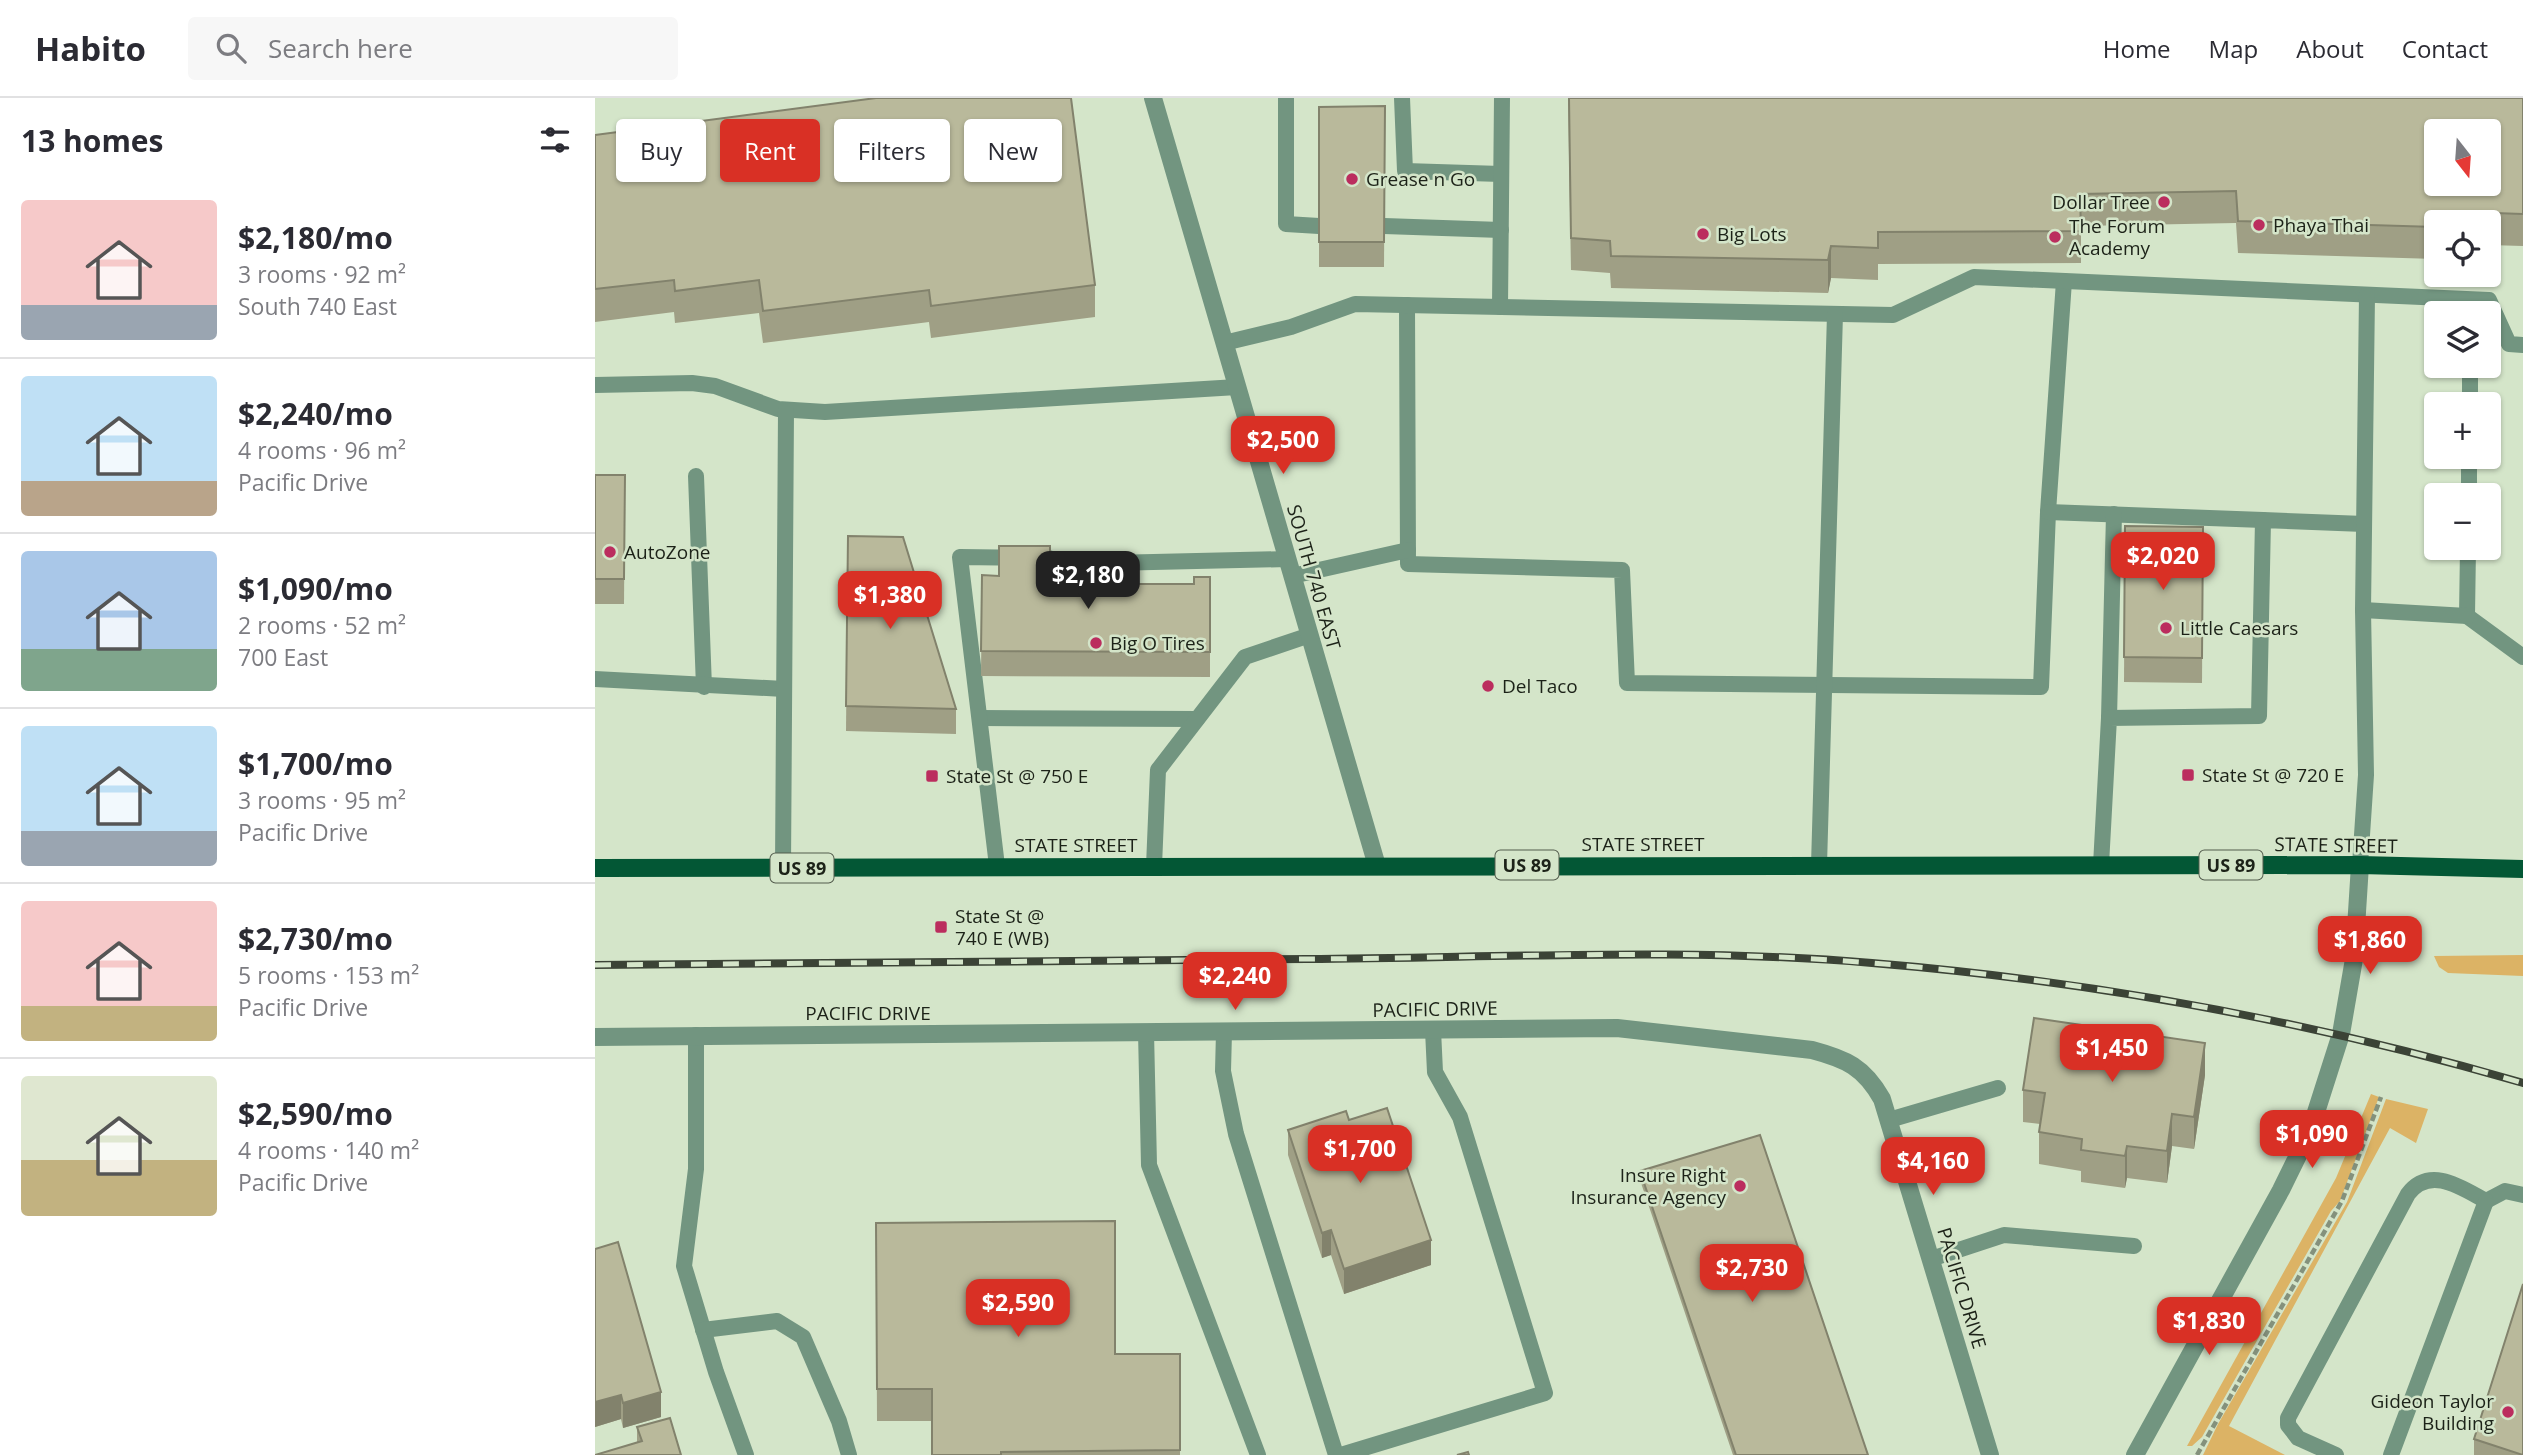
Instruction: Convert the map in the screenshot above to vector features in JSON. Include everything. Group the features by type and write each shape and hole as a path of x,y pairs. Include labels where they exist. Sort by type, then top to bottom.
{"main road":[{"name":"STATE STREET","path":"595,868 2360,865 2523,869"}],"street":[{"name":"SOUTH 740 EAST","path":"1153,98 1377,866"},
{"path":"2135,1455 2281,1190 2310,1131 2341,1034 2354,959 2360,865"},
{"name":"PACIFIC DRIVE","path":"595,1037 1617,1028 1812,1050 1837,1056 1871,1079 1889,1120 1990,1455"}],"lane":[{"path":"1286,98 1286,224 1319,226"},
{"path":"1402,98 1405,171 1501,174"},
{"path":"1500,307 1502,98"},
{"path":"1384,226 1501,230"},
{"path":"1224,343 1291,327 1355,304 1893,315 1974,277 2367,295 2424,301"},
{"path":"1407,305 1408,564 1622,570 1627,682 2041,687 2048,512 2064,281"},
{"path":"2360,865 2367,775 2363,610 2367,295"},
{"path":"1819,865 1835,314"},
{"path":"2501,326 2509,344 2523,345"},
{"path":"595,385 692,383 715,386 786,410 825,412 1237,387"},
{"path":"783,868 786,410"},
{"path":"696,476 704,687"},
{"path":"2048,512 2364,523"},
{"path":"2101,865 2109,718 2114,514"},
{"path":"2109,718 2259,716 2263,520"},
{"path":"997,866 960,557 1048,558 1067,564 1290,567 1408,550"},
{"path":"2467,616 2468,560"},
{"path":"2363,610 2467,616 2523,657"},
{"path":"1154,866 1158,770 1245,657 1310,635"},
{"path":"595,679 704,687 784,689"},
{"path":"981,718 1198,719"},
{"path":"1224,1031 1223,1071 1236,1134 1339,1455 1545,1393 1459,1117 1435,1072 1433,1030"},
{"path":"1146,1032 1149,1165 1258,1455"},
{"path":"696,1035 696,1169 684,1266 746,1455"},
{"path":"1889,1120 1998,1088"},
{"path":"2336,1455 2298,1437 2288,1425 2288,1418 2409,1194 2415,1185 2440,1179 2486,1201"},
{"path":"2391,1455 2486,1201 2505,1191 2523,1195"},
{"path":"1931,1259 2004,1235 2134,1247"},
{"path":"703,1330 777,1321 803,1338 839,1421 849,1455"}],"path":[{"path":"2197,1455 2342,1201 2381,1097"}],"shaded area":[{"path":"2523,955 2523,976 2448,973 2439,967 2434,956"},
{"path":"2371,1094 2379,1097 2340,1201 2331,1211 2202,1437 2192,1446 2187,1446 2336,1178"},
{"path":"2386,1099 2428,1109 2416,1143 2390,1128 2229,1426 2285,1455 2203,1455 2218,1424 2347,1202"}],"building":[{"path":"876,98 1071,98 1095,285 931,306 929,290 763,311 759,280 675,291 674,280 595,289 595,135 616,132 616,182 706,182 706,120"},
{"path":"1569,98 2523,98 2523,214 2501,213 2501,210 2424,210 2424,227 2238,221 2236,191 2080,194 2081,231 1878,232 1878,248 1831,246 1828,260 1611,256 1610,241 1571,238"},
{"name":"Grease n Go","path":"1385,106 1384,242 1319,242 1319,107"},
{"name":"AutoZone","path":"595,475 625,475 624,579 595,579"},
{"path":"2125,526 2203,527 2202,658 2124,657"},
{"path":"848,536 903,537 956,709 846,706"},
{"name":"Big O Tires","path":"999,546 1050,546 1050,584 1194,584 1194,577 1210,577 1210,652 981,651 982,575 999,576"},
{"path":"2034,1018 2205,1043 2194,1117 2172,1114 2167,1151 2127,1146 2125,1156 2081,1150 2082,1139 2039,1132 2045,1093 2023,1090"},
{"path":"1387,1108 1431,1240 1344,1269 1331,1230 1322,1233 1288,1130 1346,1111 1349,1120"},
{"path":"1760,1135 1868,1455 1736,1455 1640,1171"},
{"path":"1115,1221 1115,1354 1180,1354 1180,1450 932,1455 932,1389 877,1389 876,1223"},
{"path":"618,1242 661,1392 623,1403 621,1395 595,1402 595,1249"},
{"name":"Gideon Taylor Building","path":"2523,1284 2523,1455 2474,1439"},
{"path":"670,1418 681,1455 595,1455 642,1441 637,1427"}],"railway":[{"path":"595,965 1660,954 1802,958 1955,971 2201,1006 2363,1041 2523,1083"}],"place":[{"name":"Grease n Go","path":"1352,179"},
{"name":"Dollar Tree","path":"2164,202"},
{"name":"Phaya Thai","path":"2259,225"},
{"name":"Big Lots","path":"1703,234"},
{"name":"The Forum Academy","path":"2055,237"},
{"name":"AutoZone","path":"610,552"},
{"name":"Little Caesars","path":"2166,628"},
{"name":"Big O Tires","path":"1096,643"},
{"name":"Del Taco","path":"1488,686"},
{"name":"State St @ 720 E","path":"2188,775"},
{"name":"State St @ 750 E","path":"932,776"},
{"name":"State St @ 740 E (WB)","path":"941,927"},
{"name":"Insure Right Insurance Agency","path":"1740,1186"},
{"name":"Gideon Taylor Building","path":"2508,1412"}]}
